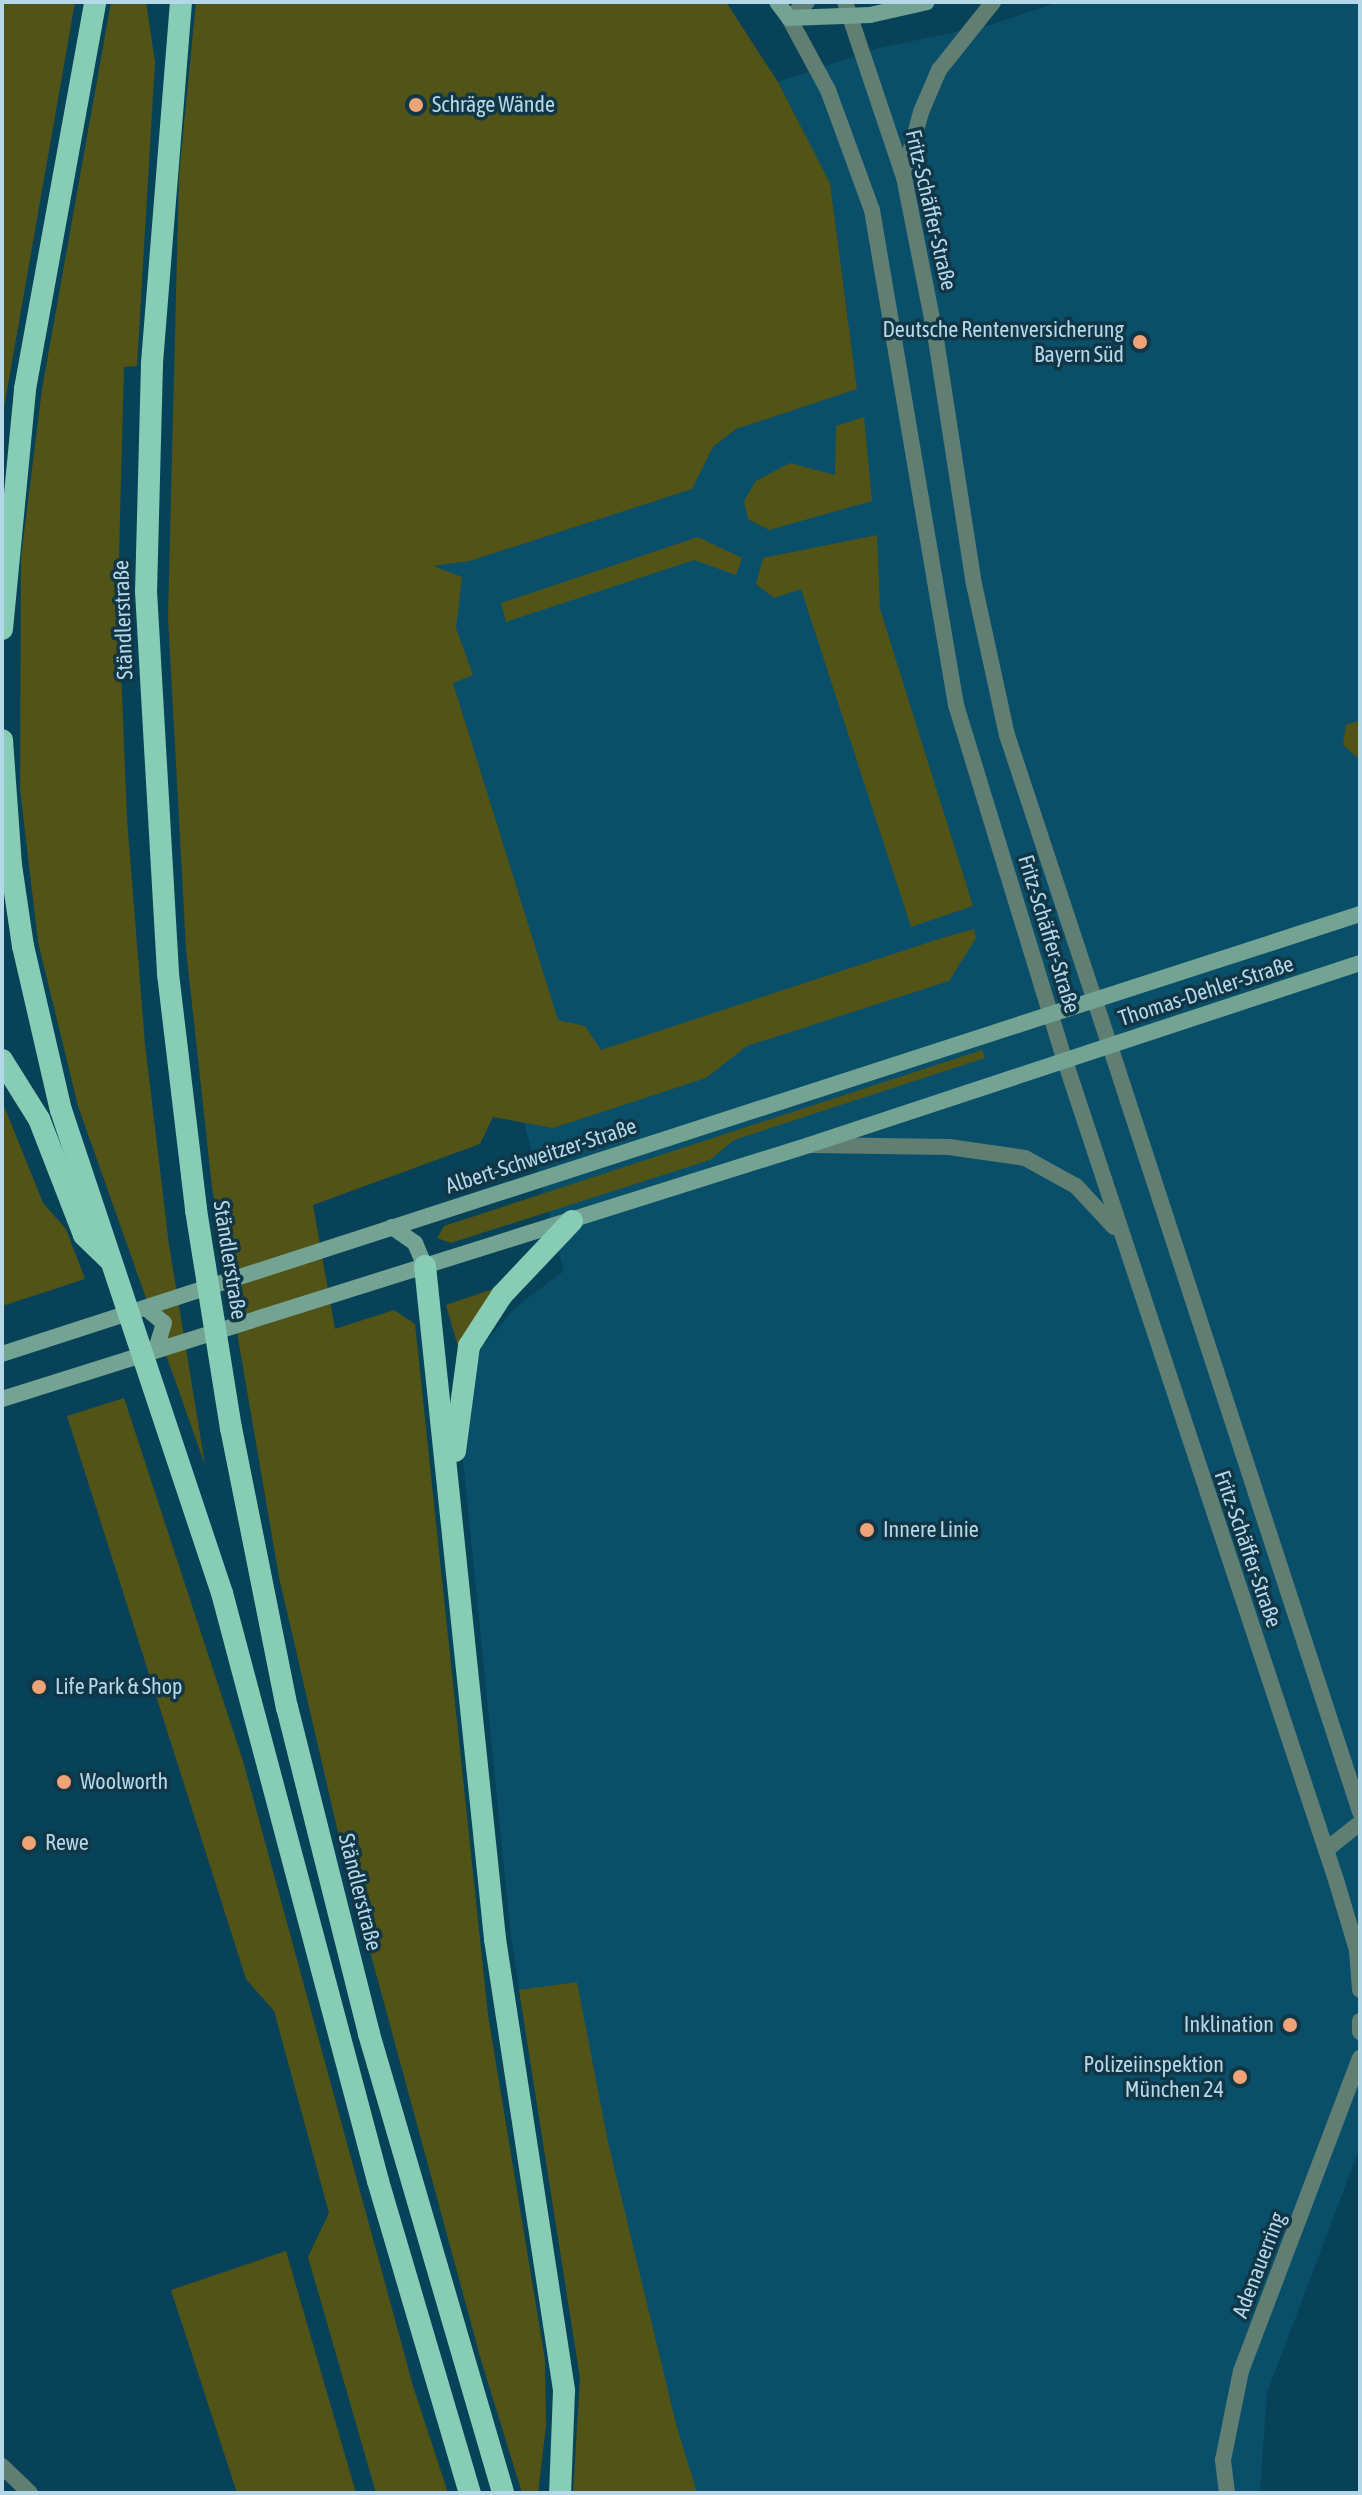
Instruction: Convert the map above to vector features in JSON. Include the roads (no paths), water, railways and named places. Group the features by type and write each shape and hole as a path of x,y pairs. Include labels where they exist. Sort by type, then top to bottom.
{"highway":[{"path":"2,629 4,553 25,389 95,2"},
{"name":"Ständlerstraße","path":"181,2 152,364 146,591 168,974 194,1195 231,1428 287,1707 381,2080 503,2493"},
{"path":"2,740 11,865 38,1017 61,1110 222,1593 378,2181 470,2493"},
{"path":"2,1060 39,1119 84,1235 111,1261"},
{"path":"451,1500 460,1387 469,1346 502,1295 572,1221"},
{"path":"425,1266 495,1939 564,2391 560,2493"}],"main road":[{"path":"777,2 789,18 927,2"},
{"name":"Thomas-Dehler-Straße","path":"1094,1000 1360,914"},
{"name":"Thomas-Dehler-Straße","path":"1065,1061 1360,963"},
{"name":"Albert-Schweitzer-Straße","path":"2,1354 1094,1000"},
{"path":"2,1399 572,1221 1065,1061"},
{"path":"392,1227 415,1243 425,1266"},
{"path":"146,1308 164,1323 156,1350"}],"street":[{"path":"789,18 807,2"},
{"path":"904,177 912,136 939,70 993,2"},
{"name":"Fritz-Schäffer-Straße","path":"847,9 904,177 935,333 968,553 1007,735 1360,1812"},
{"name":"Fritz-Schäffer-Straße","path":"789,18 828,90 872,210 956,705 1118,1232 1326,1850"},
{"path":"809,1145 949,1147 1025,1158 1076,1186 1118,1232"},
{"path":"1360,1823 1326,1850 1357,1950 1360,1990"},
{"path":"1360,2021 1360,2032"},
{"name":"Adenauerring","path":"1227,2493 1223,2460 1241,2371 1360,2058"},
{"path":"2,2466 30,2493"}],"place":[{"name":"Schräge Wände","path":"416,105"},
{"name":"Deutsche Rentenversicherung Bayern Süd","path":"1140,342"},
{"name":"Innere Linie","path":"867,1530"},
{"name":"Life Park & Shop","path":"39,1687"},
{"name":"Woolworth","path":"64,1782"},
{"name":"Rewe","path":"29,1843"},
{"name":"Inklination","path":"1290,2025"},
{"name":"Polizeiinspektion München 24","path":"1240,2077"}]}
